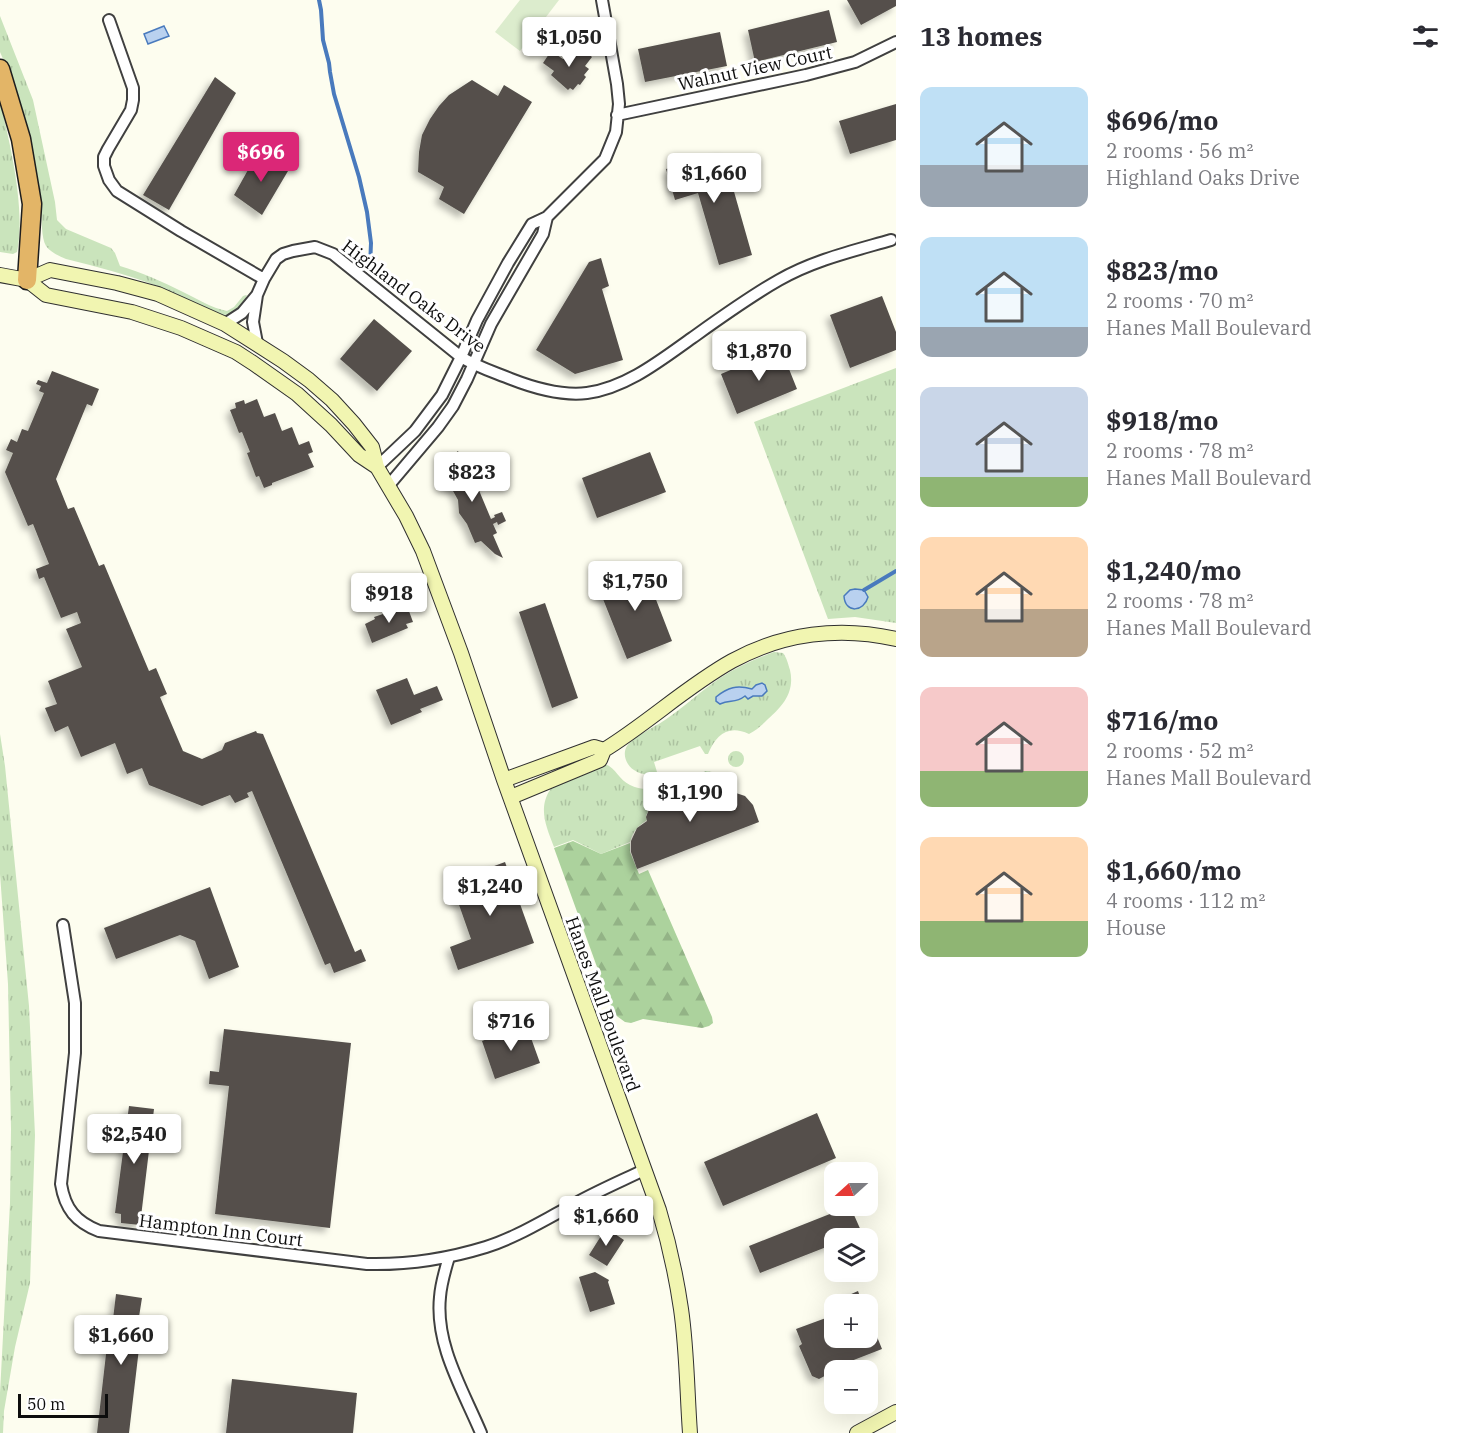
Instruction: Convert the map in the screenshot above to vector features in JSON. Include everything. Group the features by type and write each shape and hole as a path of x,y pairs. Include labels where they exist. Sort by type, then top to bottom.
{"highway":[{"path":"0,69 21,139 32,204 27,280"}],"main road":[{"name":"Hanes Mall Boulevard","path":"27,280 50,270 117,283 158,294 225,324 284,361 332,400 372,447 378,467 423,551 659,1210 672,1257 681,1310 690,1433"},
{"name":"Hanes Mall Boulevard","path":"0,275 27,280 46,295 132,312 181,328 236,352 297,394 331,424 359,455 378,467"},
{"path":"511,797 600,760 604,750 700,682 731,661 757,649 794,637 825,632 853,632 896,639"},
{"path":"504,780 594,747 604,750"},
{"path":"857,1433 896,1412"}],"street":[{"path":"378,467 415,430 442,395 477,320 532,224 547,217 605,159 616,132 619,104 602,0"},
{"path":"109,20 131,79 133,100 105,157 104,166 109,180 117,191 264,279"},
{"name":"Walnut View Court","path":"617,115 845,65 896,42"},
{"path":"389,486 453,406 491,324 543,234 547,217"},
{"name":"Highland Oaks Drive","path":"256,343 253,322 257,295 276,259 303,248 315,247 333,254 472,364 536,388 585,393 603,390 630,379 765,288 793,272 825,259 891,240"},
{"name":"Highland Oaks Drive","path":"225,324 242,313 257,295"},
{"name":"Hampton Inn Court","path":"63,925 75,1003 75,1053 62,1184 63,1196 68,1207 80,1221 99,1232 367,1264 397,1264 449,1257 486,1247 514,1236 644,1170"},
{"path":"449,1257 440,1298 440,1319 445,1348 482,1433"}],"green space":[{"path":"520,0 559,0 520,51 495,32"},
{"path":"0,16 33,100 57,220 66,229 111,248 120,266 160,281 215,308 227,311 247,295 236,312 229,315 218,314 160,287 66,259 55,254 44,243 41,209 30,156 7,68 0,52"},
{"path":"0,101 12,156 20,216 17,252 13,254 0,252"},
{"path":"896,368 896,623 855,617 828,619 754,422"},
{"path":"774,652 783,653 786,657 791,685 783,704 757,729 749,734 735,730 724,733 715,741 708,754 705,754 700,746 654,762 656,773 642,774 629,765 625,756 626,749 634,739 665,720 720,678"},
{"path":"0,734 29,1006 35,1135 30,1283 15,1347 4,1411 3,1433 0,1433 0,1393 10,1203 11,1129 8,984 0,874"},
{"path":"736,751 742,753 744,759 742,765 736,767 730,765 728,759 730,753"},
{"path":"605,764 626,783 639,788 668,786 706,771 712,772 717,780 650,806 646,816 647,820 636,829 630,842 601,854 573,840 554,847 544,817 547,794 552,787"},
{"path":"573,841 601,854 630,843 630,852 639,874 648,870 713,1023 702,1028 643,1019 631,1023 625,1022 614,1014 554,848"}],"water":[{"path":"164,26 169,36 148,44 144,34"},
{"path":"568,29 572,32 578,29 580,35 567,48 559,47 562,38 567,37"},
{"path":"850,590 864,590 868,597 863,606 855,609 848,606 844,596"},
{"path":"762,683 767,691 762,696 753,696 748,699 745,696 720,704 716,701 716,697 729,689 742,687 752,689"},
{"path":"147,1324 160,1327 159,1337 156,1337 153,1332 148,1335 144,1334 143,1328"}],"building":[{"path":"847,0 896,0 896,6 861,25"},
{"path":"829,10 837,42 755,62 748,30"},
{"path":"720,32 727,66 645,82 638,49"},
{"path":"580,47 592,57 585,66 589,69 580,85 578,84 573,90 570,88 568,90 551,75 554,71 543,63 551,51 563,59 573,57"},
{"path":"215,77 236,93 169,210 143,195"},
{"path":"472,80 498,96 504,85 532,102 464,214 439,199 444,187 418,172 419,152 422,135 439,106 449,95"},
{"path":"896,104 896,140 850,154 839,121"},
{"path":"258,152 288,171 262,215 234,195"},
{"path":"723,153 752,255 719,265 698,193 675,200 666,169"},
{"path":"601,258 609,286 602,289 623,360 575,374 536,350 589,262"},
{"path":"882,296 896,332 896,350 850,368 830,315"},
{"path":"374,319 412,351 377,391 340,359"},
{"path":"781,349 797,389 737,414 721,374"},
{"path":"52,371 99,389 92,406 87,404 56,479 68,509 74,507 99,566 104,564 149,671 156,668 167,694 160,697 183,751 202,759 222,750 225,743 256,731 263,734 355,952 361,949 366,961 334,973 330,963 325,965 252,791 247,793 249,797 235,803 230,795 202,806 149,785 142,768 127,774 115,743 81,757 68,726 55,732 45,708 57,704 48,681 82,667 66,629 81,623 77,612 61,618 44,577 39,579 36,569 49,564 33,524 28,526 5,472 13,453 6,450 11,439 17,442 22,429 28,431 44,393 39,391 41,386 36,384 38,380 47,383"},
{"path":"257,399 264,417 275,413 282,431 292,427 299,445 309,441 313,452 308,454 314,467 264,488 259,476 256,477 247,453 250,452 230,410 236,408 235,403 244,400 245,404"},
{"path":"458,451 461,459 465,457 491,519 502,512 506,521 498,525 497,522 493,524 497,533 493,535 503,558 481,541 475,543 467,524 459,513 458,500 447,482 443,467 448,465 450,457"},
{"path":"650,452 666,492 597,518 582,478"},
{"path":"643,566 672,641 627,659 597,584"},
{"path":"406,603 413,622 406,624 408,628 372,643 365,624 375,619 374,617 400,610 399,605"},
{"path":"545,603 578,698 552,708 519,612"},
{"path":"407,678 414,695 437,686 443,700 420,709 422,712 391,725 376,690"},
{"path":"707,784 713,784 723,793 733,792 745,796 753,805 759,822 637,869 631,852 631,841 637,828 647,821 646,817 650,807"},
{"path":"505,862 534,943 458,970 450,947 471,939 451,882"},
{"path":"210,887 239,967 209,979 195,941 180,935 116,959 104,928"},
{"path":"526,1024 540,1063 495,1079 482,1041"},
{"path":"224,1029 351,1043 330,1228 215,1214 229,1086 209,1084 210,1071 219,1072"},
{"path":"129,1106 154,1109 140,1225 121,1223 121,1214 115,1213"},
{"path":"817,1113 836,1158 723,1206 704,1162"},
{"path":"825,1216 854,1216 860,1228 824,1228 824,1248 760,1273 749,1246"},
{"path":"606,1228 624,1240 607,1266 589,1255"},
{"path":"595,1272 609,1280 615,1304 590,1312 579,1277"},
{"path":"116,1294 142,1298 138,1323 142,1323 129,1433 97,1433 110,1319 113,1319"},
{"path":"824,1319 824,1348 878,1348 878,1339 882,1349 854,1360 824,1360 824,1376 819,1379 812,1376 799,1346 802,1344 796,1329"},
{"path":"232,1379 357,1393 353,1433 226,1433"}],"waterway":[{"path":"319,0 323,40 334,94 367,212 371,243 370,267"},
{"path":"864,590 896,571"}]}
